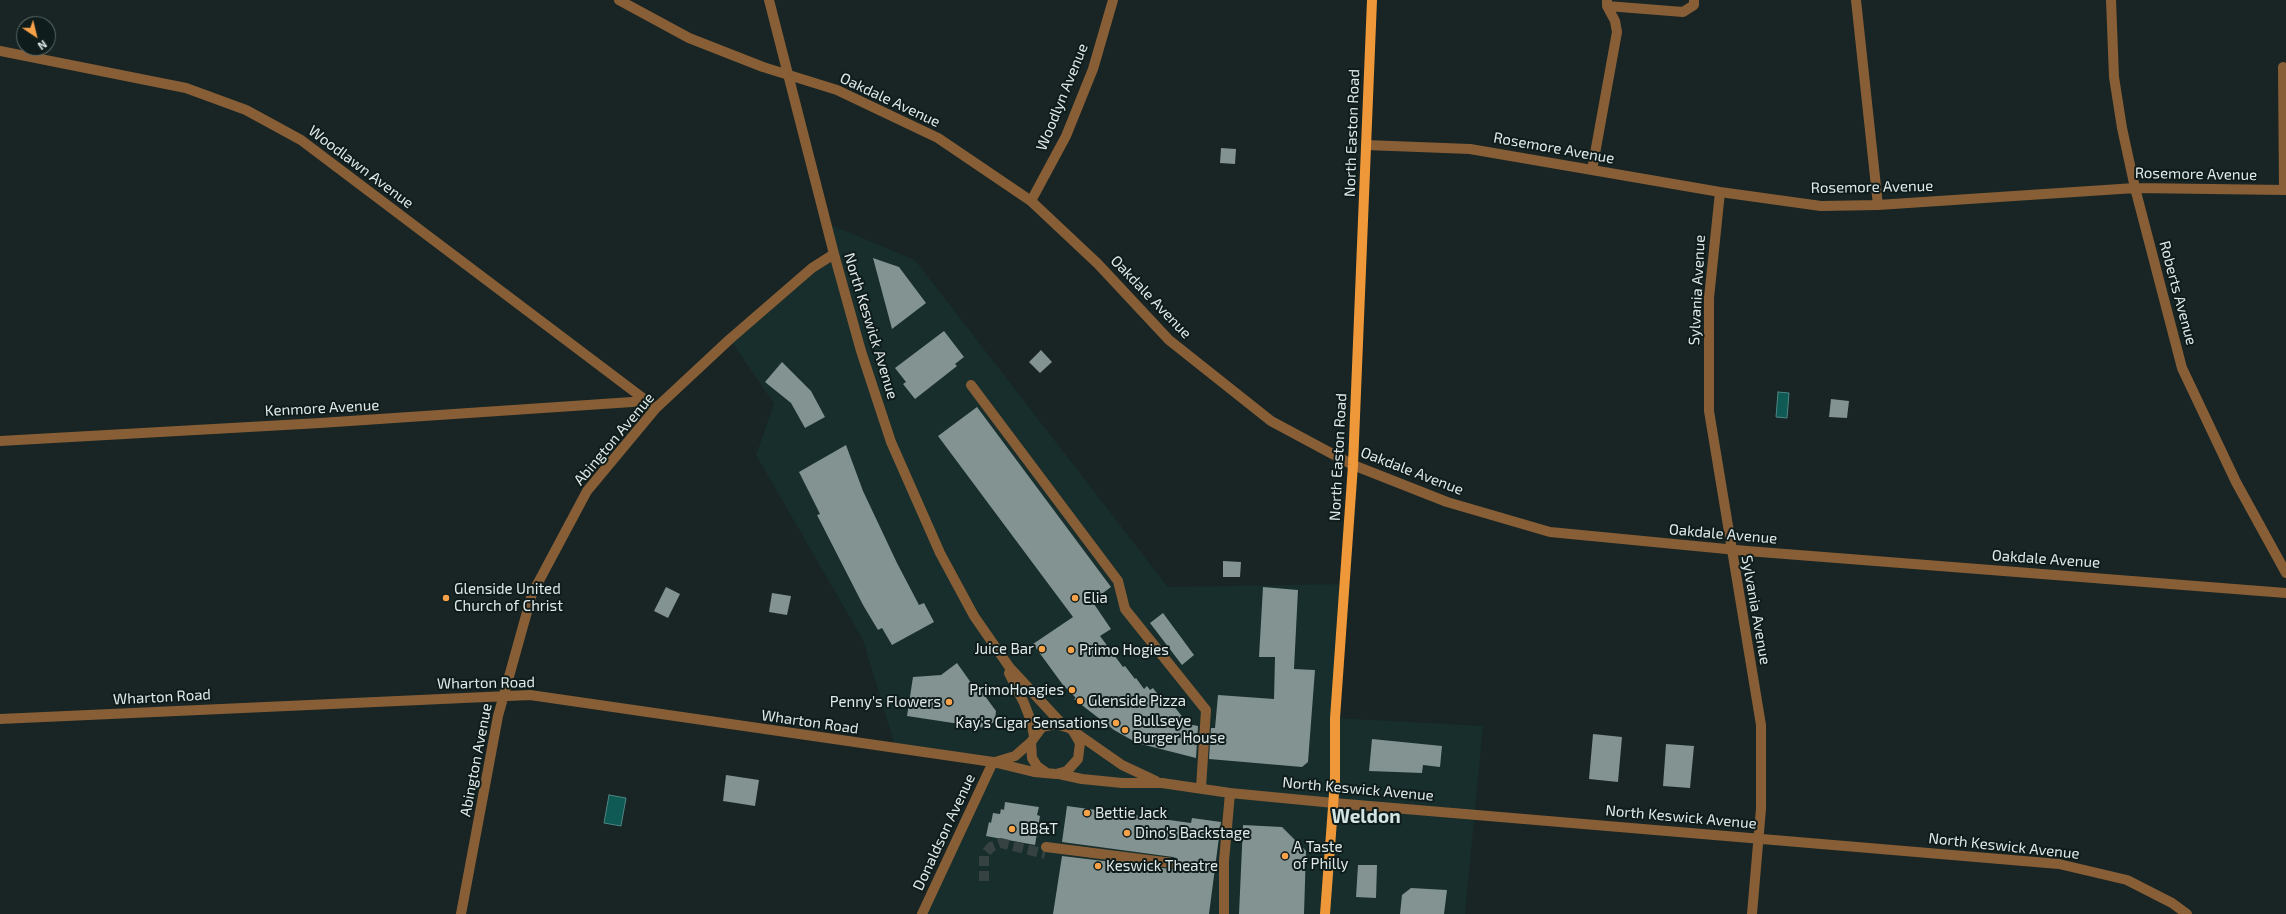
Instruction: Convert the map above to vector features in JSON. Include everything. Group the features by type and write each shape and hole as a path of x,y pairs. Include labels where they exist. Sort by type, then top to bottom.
{"main road":[{"name":"North Easton Road","path":"1326,914 1334,803 1335,718 1353,466 1372,0"}],"street":[{"name":"Oakdale Avenue","path":"619,0 689,38 788,75 837,90 938,138 1031,201 1098,264 1169,340 1271,421 1353,466 1447,502 1550,532 1731,550 2286,593"},
{"name":"North Keswick Avenue","path":"769,0 834,254 861,351 891,442 912,494 940,553 974,616 1010,668 1068,728 1122,765 1162,783"},
{"name":"Woodlyn Avenue","path":"1031,201 1066,136 1093,70 1113,0"},
{"path":"1607,3 1683,12 1694,5 1694,0"},
{"path":"1856,0 1878,205"},
{"name":"Roberts Avenue","path":"2111,0 2114,77 2122,128 2135,188 2182,368 2236,482 2286,572"},
{"path":"1592,170 1617,32 1615,21 1607,3"},
{"name":"Woodlawn Avenue","path":"0,51 186,88 246,110 301,140 656,408"},
{"path":"2283,67 2285,190"},
{"name":"Rosemore Avenue","path":"1366,145 1470,149 1720,192 1821,206 1878,205 2135,188 2285,190"},
{"name":"Sylvania Avenue","path":"1720,192 1709,298 1709,411 1760,725 1761,808 1757,838 1752,914"},
{"name":"Abington Avenue","path":"461,914 498,716 532,594 587,491 656,408 730,339 812,268 834,254"},
{"path":"971,385 1118,581 1125,609 1206,710 1201,788"},
{"name":"Kenmore Avenue","path":"0,441 320,423 646,401"},
{"name":"North Keswick Avenue","path":"993,643 1024,702 1031,721 1032,739 1030,751 1034,762 1040,769 1055,774 1082,779 1122,783 1162,783 1230,793 1334,803 2059,864 2127,880 2172,903 2187,914"},
{"name":"Wharton Road","path":"0,719 530,696 993,762 1028,771 1055,774"},
{"name":"Wharton Road","path":"993,762 1015,756 1045,726 1068,728"},
{"path":"1055,774 1071,768 1078,760 1080,742 1068,728"},
{"name":"Donaldson Avenue","path":"922,914 993,762"},
{"path":"1224,914 1224,861 1230,793"},
{"path":"1046,847 1172,863"}],"shaded area":[{"path":"826,223 915,260 1168,587 1346,584 1335,718 1483,726 1465,914 923,914 993,762 896,749 863,640 756,455 774,404 730,339 834,254"}],"water":[{"path":"1778,392 1789,393 1787,418 1776,417"},
{"path":"609,795 626,798 621,826 604,823"}],"building":[{"path":"1221,148 1236,149 1235,164 1220,163"},
{"path":"873,258 899,267 926,303 892,329"},
{"path":"944,331 964,357 955,364 957,366 915,399 903,384 906,382 895,368"},
{"path":"1041,350 1052,362 1040,373 1029,362"},
{"path":"782,362 811,391 825,417 805,428 791,403 765,382"},
{"path":"1831,399 1849,401 1847,418 1829,417"},
{"path":"977,407 1111,587 1092,601 1111,629 1100,636 1123,667 1125,666 1144,689 1147,686 1150,690 1153,688 1161,699 1166,696 1188,724 1198,726 1196,758 1137,743 1114,730 1074,699 1076,698 1063,685 1033,644 1073,617 938,436"},
{"path":"846,445 863,491 897,563 919,605 924,603 934,622 892,645 882,628 878,630 863,605 817,515 820,514 799,472"},
{"path":"1223,561 1241,562 1240,577 1223,577"},
{"path":"666,587 680,594 668,618 654,611"},
{"path":"1263,587 1298,590 1294,669 1315,670 1308,762 1302,767 1209,759 1211,728 1215,728 1218,695 1274,699 1275,657 1259,657"},
{"path":"772,593 791,596 787,615 769,612"},
{"path":"1163,613 1194,655 1182,665 1150,623"},
{"name":"Penny's Flowers","path":"957,663 979,694 982,692 996,711 995,721 986,728 907,716 913,677 941,675"},
{"path":"1593,734 1622,737 1618,782 1589,779"},
{"path":"1372,739 1442,746 1440,767 1423,765 1422,773 1369,771"},
{"path":"1666,744 1694,746 1690,788 1663,786"},
{"path":"726,775 759,780 755,806 723,801"},
{"name":"BB&T","path":"1005,802 1039,807 1037,815 1040,816 1035,845 986,836 989,822 991,823 993,813 1000,814 1001,809 1004,810"},
{"name":"Keswick Theatre","path":"1067,806 1191,823 1192,818 1221,822 1209,914 1053,914 1062,856 1171,869 1177,867 1178,863 1176,858 1173,857 1062,842"},
{"path":"1243,825 1282,827 1306,851 1304,914 1239,914"},
{"path":"1358,865 1377,865 1376,898 1356,897"},
{"path":"1411,888 1447,890 1444,914 1400,914 1402,895"}],"tunnel":[{"path":"984,881 984,855 991,847 1001,843 1045,854"}],"place":[{"name":"Glenside United Church of Christ","path":"446,598"},
{"name":"Elia","path":"1075,598"},
{"name":"Juice Bar","path":"1042,649"},
{"name":"Primo Hogies","path":"1071,650"},
{"name":"PrimoHoagies","path":"1072,690"},
{"name":"Glenside Pizza","path":"1080,701"},
{"name":"Penny's Flowers","path":"949,702"},
{"name":"Kay's Cigar Sensations","path":"1116,723"},
{"name":"Bullseye Burger House","path":"1125,730"},
{"name":"Bettie Jack","path":"1087,813"},
{"name":"BB&T","path":"1012,829"},
{"name":"Dino's Backstage","path":"1127,833"},
{"name":"A Taste of Philly","path":"1285,856"},
{"name":"Keswick Theatre","path":"1098,866"}],"district":[{"name":"Weldon","path":"1366,817"}]}
